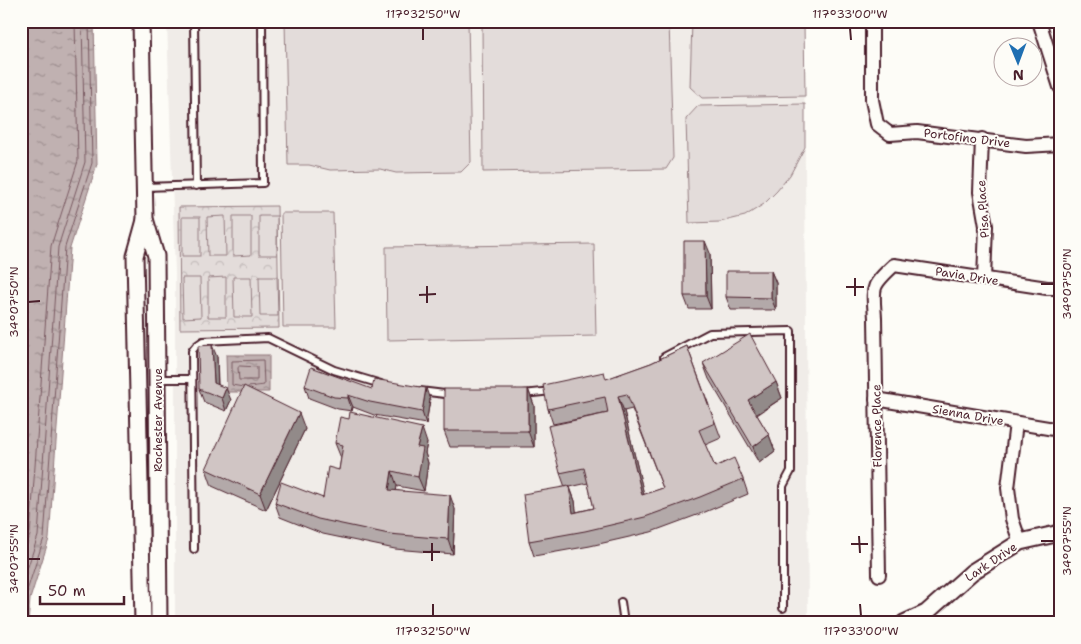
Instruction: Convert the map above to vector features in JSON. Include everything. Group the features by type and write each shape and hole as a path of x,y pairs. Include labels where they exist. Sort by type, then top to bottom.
{"street":[{"name":"Rochester Avenue","path":"141,21 145,219 135,256 143,623"},
{"name":"Portofino Drive","path":"872,21 872,100 878,124 890,134 917,132 1026,146 1060,144"},
{"path":"1039,21 1060,87"},
{"name":"Pisa Place","path":"982,140 980,192 986,226 984,279"},
{"name":"Rochester Avenue","path":"145,219 156,256 159,623"},
{"name":"Pavia Drive","path":"879,278 894,264 984,279 1060,288"},
{"name":"Florence Place","path":"879,278 873,290 879,575"},
{"name":"Sienna Drive","path":"876,399 1060,430"},
{"path":"1016,423 1008,488 1012,519 1020,542"},
{"name":"Lark Drive","path":"904,623 929,618 972,572 1020,542 1060,533"}],"lane":[{"path":"194,21 196,186"},
{"path":"145,187 263,183 262,21"},
{"path":"658,360 710,333 790,331 791,471 783,486 783,608"},
{"path":"194,549 192,351 196,346 203,341 268,338 334,370 386,385"},
{"path":"158,379 192,379"},
{"path":"415,390 434,394 459,395"},
{"path":"514,395 541,394 559,390"},
{"path":"621,602 624,623"}],"shaded area":[{"path":"167,21 804,21 808,623 175,623 175,274"}],"green space":[{"path":"285,21 468,21 471,162 461,172 396,173 380,169 330,170 309,165 288,165"},
{"path":"482,21 669,21 673,158 666,169 483,172"},
{"path":"692,21 804,21 805,96 702,98 690,87"},
{"path":"805,104 805,147 790,175 777,191 764,204 745,216 720,222 689,223 686,119 698,106"},
{"path":"277,206 279,328 180,329 179,207"},
{"path":"281,213 333,213 336,327 283,327"},
{"path":"225,216 226,256 208,256 207,217"},
{"path":"233,216 251,216 251,255 233,256"},
{"path":"259,216 277,216 277,255 259,255"},
{"path":"182,217 200,217 200,256 182,256"},
{"path":"594,244 596,336 387,340 386,247"},
{"path":"226,277 226,317 208,317 208,278"},
{"path":"233,277 251,277 252,317 234,317"},
{"path":"259,277 277,277 278,316 260,316"},
{"path":"182,278 200,278 201,317 183,318"}],"water":[{"path":"21,21 94,21 97,164 70,248 49,539 30,599 28,623 21,623"},
{"path":"226,355 269,355 269,392 227,392"}],"building":[{"path":"684,241 705,241 706,296 684,296"},
{"path":"726,271 771,271 771,298 726,297"},
{"path":"750,334 776,382 748,400 769,435 753,447 703,363"},
{"path":"212,345 214,383 226,388 222,398 199,389 198,346"},
{"path":"687,346 715,423 699,430 715,467 734,458 743,479 645,517 585,531 529,541 523,494 569,486 573,513 594,508 584,468 560,473 548,426 608,413 605,397 548,409 543,385 604,372 606,379 651,363","holes":["627,394 663,488 642,495 618,396"]},
{"path":"311,367 372,389 374,379 426,388 422,412 370,402 348,395 348,398 334,397 305,386"},
{"path":"244,386 299,413 260,494 206,469"},
{"path":"444,389 528,389 528,431 444,431"},
{"path":"350,412 422,428 417,447 423,448 418,477 392,471 389,490 450,495 448,539 389,534 318,519 275,503 281,482 323,498 328,467 339,470 343,445 335,443 340,417 349,419"}]}
